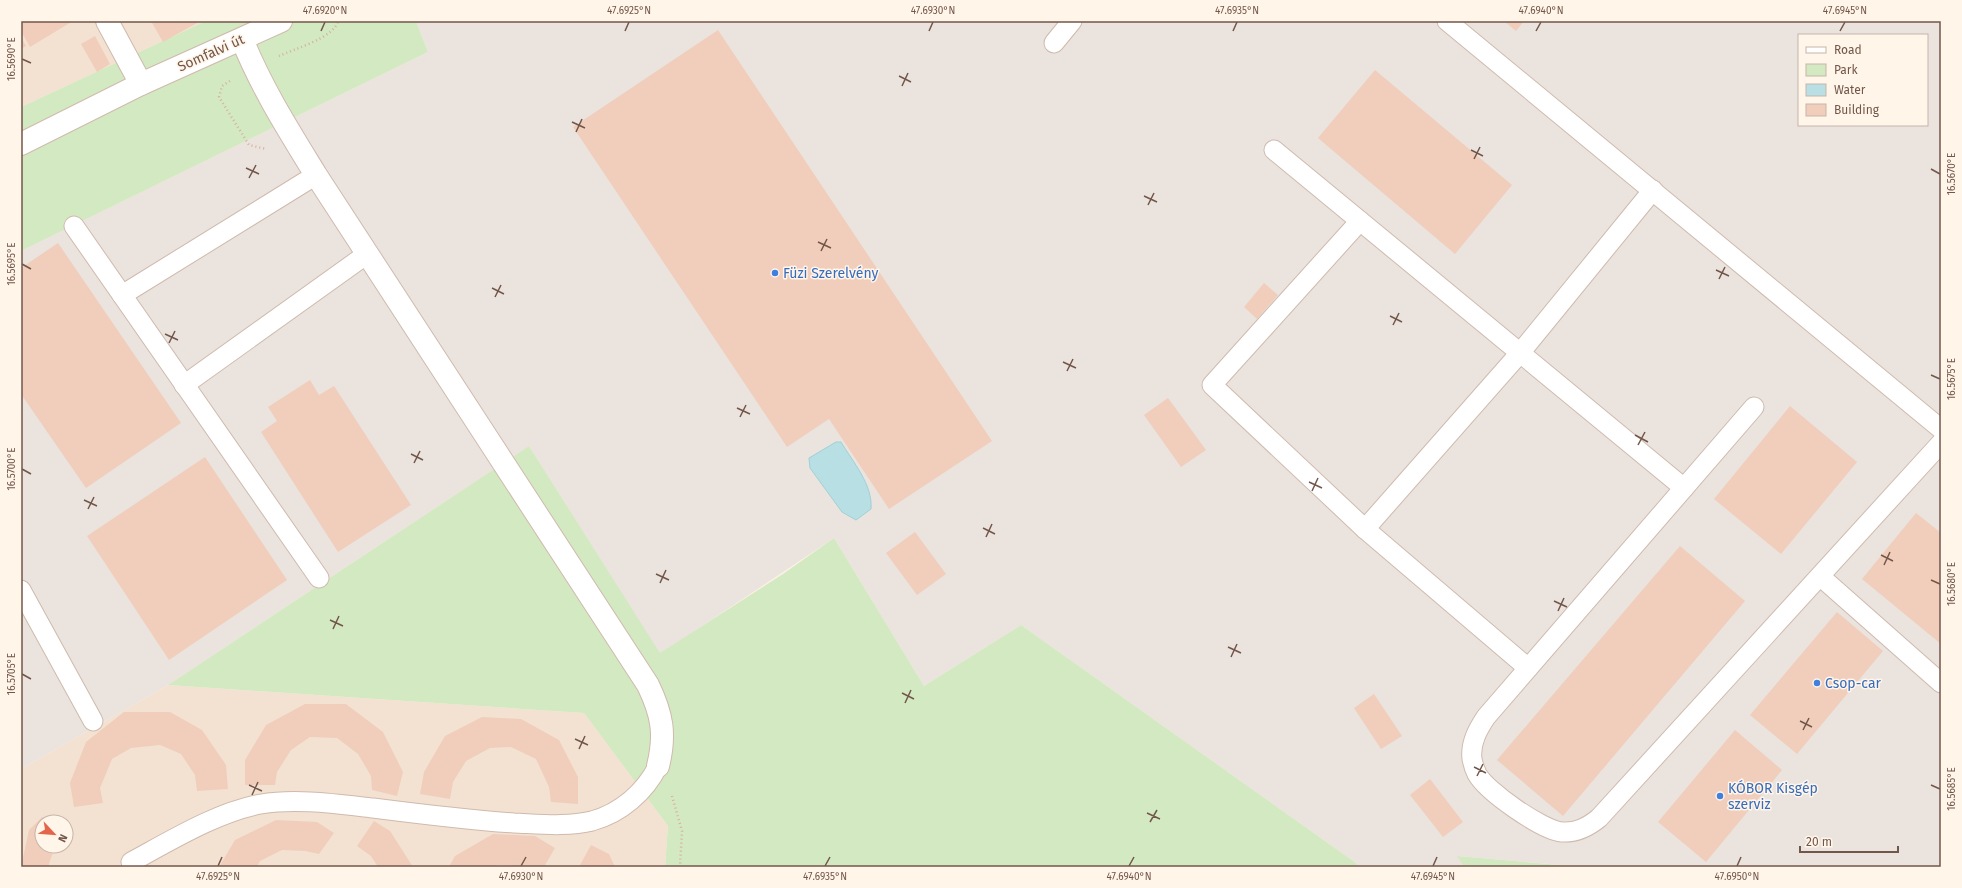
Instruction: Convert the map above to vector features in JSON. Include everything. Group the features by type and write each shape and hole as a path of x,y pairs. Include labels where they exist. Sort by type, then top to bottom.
{"street":[{"path":"107,21 141,84"},
{"name":"Somfalvi út","path":"21,144 141,84 281,21"},
{"path":"242,39 251,63 311,167 648,685 661,715 663,731 662,749 658,766"}],"lane":[{"path":"1054,43 1072,21"},
{"path":"1447,21 1941,429"},
{"path":"1274,150 1684,488"},
{"path":"122,295 311,167"},
{"path":"1365,529 1520,353 1653,190"},
{"path":"1360,221 1212,385 1365,529 1528,668"},
{"path":"74,226 319,578"},
{"path":"184,385 367,254"},
{"path":"1754,407 1528,668 1477,730 1472,759 1477,774 1488,787 1534,822 1562,832 1587,828 1599,818 1821,577 1941,443"},
{"path":"1821,577 1941,683"},
{"path":"21,590 93,721"},
{"path":"131,862 184,833 234,812 261,804 294,802 343,805 474,820 575,824 599,818 626,804 638,795 650,782 658,766"}],"path":[{"path":"281,55 330,32 337,26 338,21"},
{"path":"228,82 222,86 219,97 249,145 311,167"},
{"path":"658,766 671,794 682,831 680,867"}],"shaded area":[{"path":"21,21 206,21 21,107"},
{"path":"416,21 1941,21 1941,867 1582,867 1458,856 1464,867 1358,867 1356,863 1021,625 924,686 834,538 660,654 529,446 168,685 21,769 21,251 428,52"},
{"path":"168,685 584,713 668,826 665,867 21,867 21,769"}],"green space":[{"path":"206,21 416,21 428,52 21,251 21,107"},
{"path":"529,446 660,653 783,574 834,538 924,686 1021,625 1356,863 1358,867 665,867 668,826 584,713 168,685"},
{"path":"1457,856 1582,867 1464,867"}],"water":[{"path":"836,442 841,442 861,474 869,491 871,509 856,520 842,512 810,468 809,458"}],"building":[{"path":"21,21 73,21 30,47 21,31"},
{"path":"151,21 196,21 197,23 163,42"},
{"path":"1504,21 1524,21 1516,31"},
{"name":"Füzi Szerelvény","path":"718,30 992,441 889,509 829,419 787,447 573,127"},
{"path":"95,36 110,64 97,72 81,44"},
{"path":"21,37 26,46 21,49"},
{"path":"1375,70 1512,185 1455,254 1318,138"},
{"path":"58,243 181,423 86,488 21,394 21,268"},
{"path":"1264,283 1278,295 1257,319 1244,307"},
{"path":"310,380 319,395 334,386 411,505 338,552 261,432 277,421 268,407"},
{"path":"1168,398 1206,450 1181,467 1144,415"},
{"path":"1790,406 1857,462 1781,554 1714,499"},
{"path":"205,457 287,580 169,660 87,536"},
{"path":"1916,513 1941,533 1941,644 1862,579"},
{"path":"915,532 946,574 917,595 886,553"},
{"path":"1680,546 1745,601 1563,816 1497,760"},
{"name":"Csop-car","path":"1837,612 1883,651 1797,754 1750,715"},
{"path":"1374,694 1402,736 1381,749 1354,708"},
{"path":"305,704 346,704 383,732 403,772 397,796 372,790 371,776 358,754 337,738 310,737 291,750 277,772 275,785 245,785 245,760 266,725"},
{"path":"124,712 170,712 202,730 226,765 228,789 197,791 195,775 181,754 160,745 131,748 112,759 100,788 103,803 74,807 70,783 86,742"},
{"path":"482,717 521,719 559,740 578,777 578,804 551,802 549,787 536,759 511,747 490,748 466,761 453,782 450,799 420,794 424,772 445,736"},
{"name":"KÓBOR Kisgép szerviz","path":"1735,730 1782,770 1706,862 1658,822"},
{"path":"1430,779 1463,822 1443,837 1410,795"},
{"path":"276,820 317,822 334,833 319,854 305,851 282,850 260,861 257,867 219,867 235,840"},
{"path":"374,821 390,831 413,867 378,867 371,856 357,846"},
{"path":"34,825 34,854 52,854 48,867 21,867 29,830"},
{"path":"493,834 535,836 555,848 544,867 497,865 495,867 449,867 455,856"},
{"path":"591,845 609,854 615,867 579,867"}],"place":[{"name":"Füzi Szerelvény","path":"775,273"},
{"name":"Csop-car","path":"1817,683"},
{"name":"KÓBOR Kisgép szerviz","path":"1720,796"}]}
